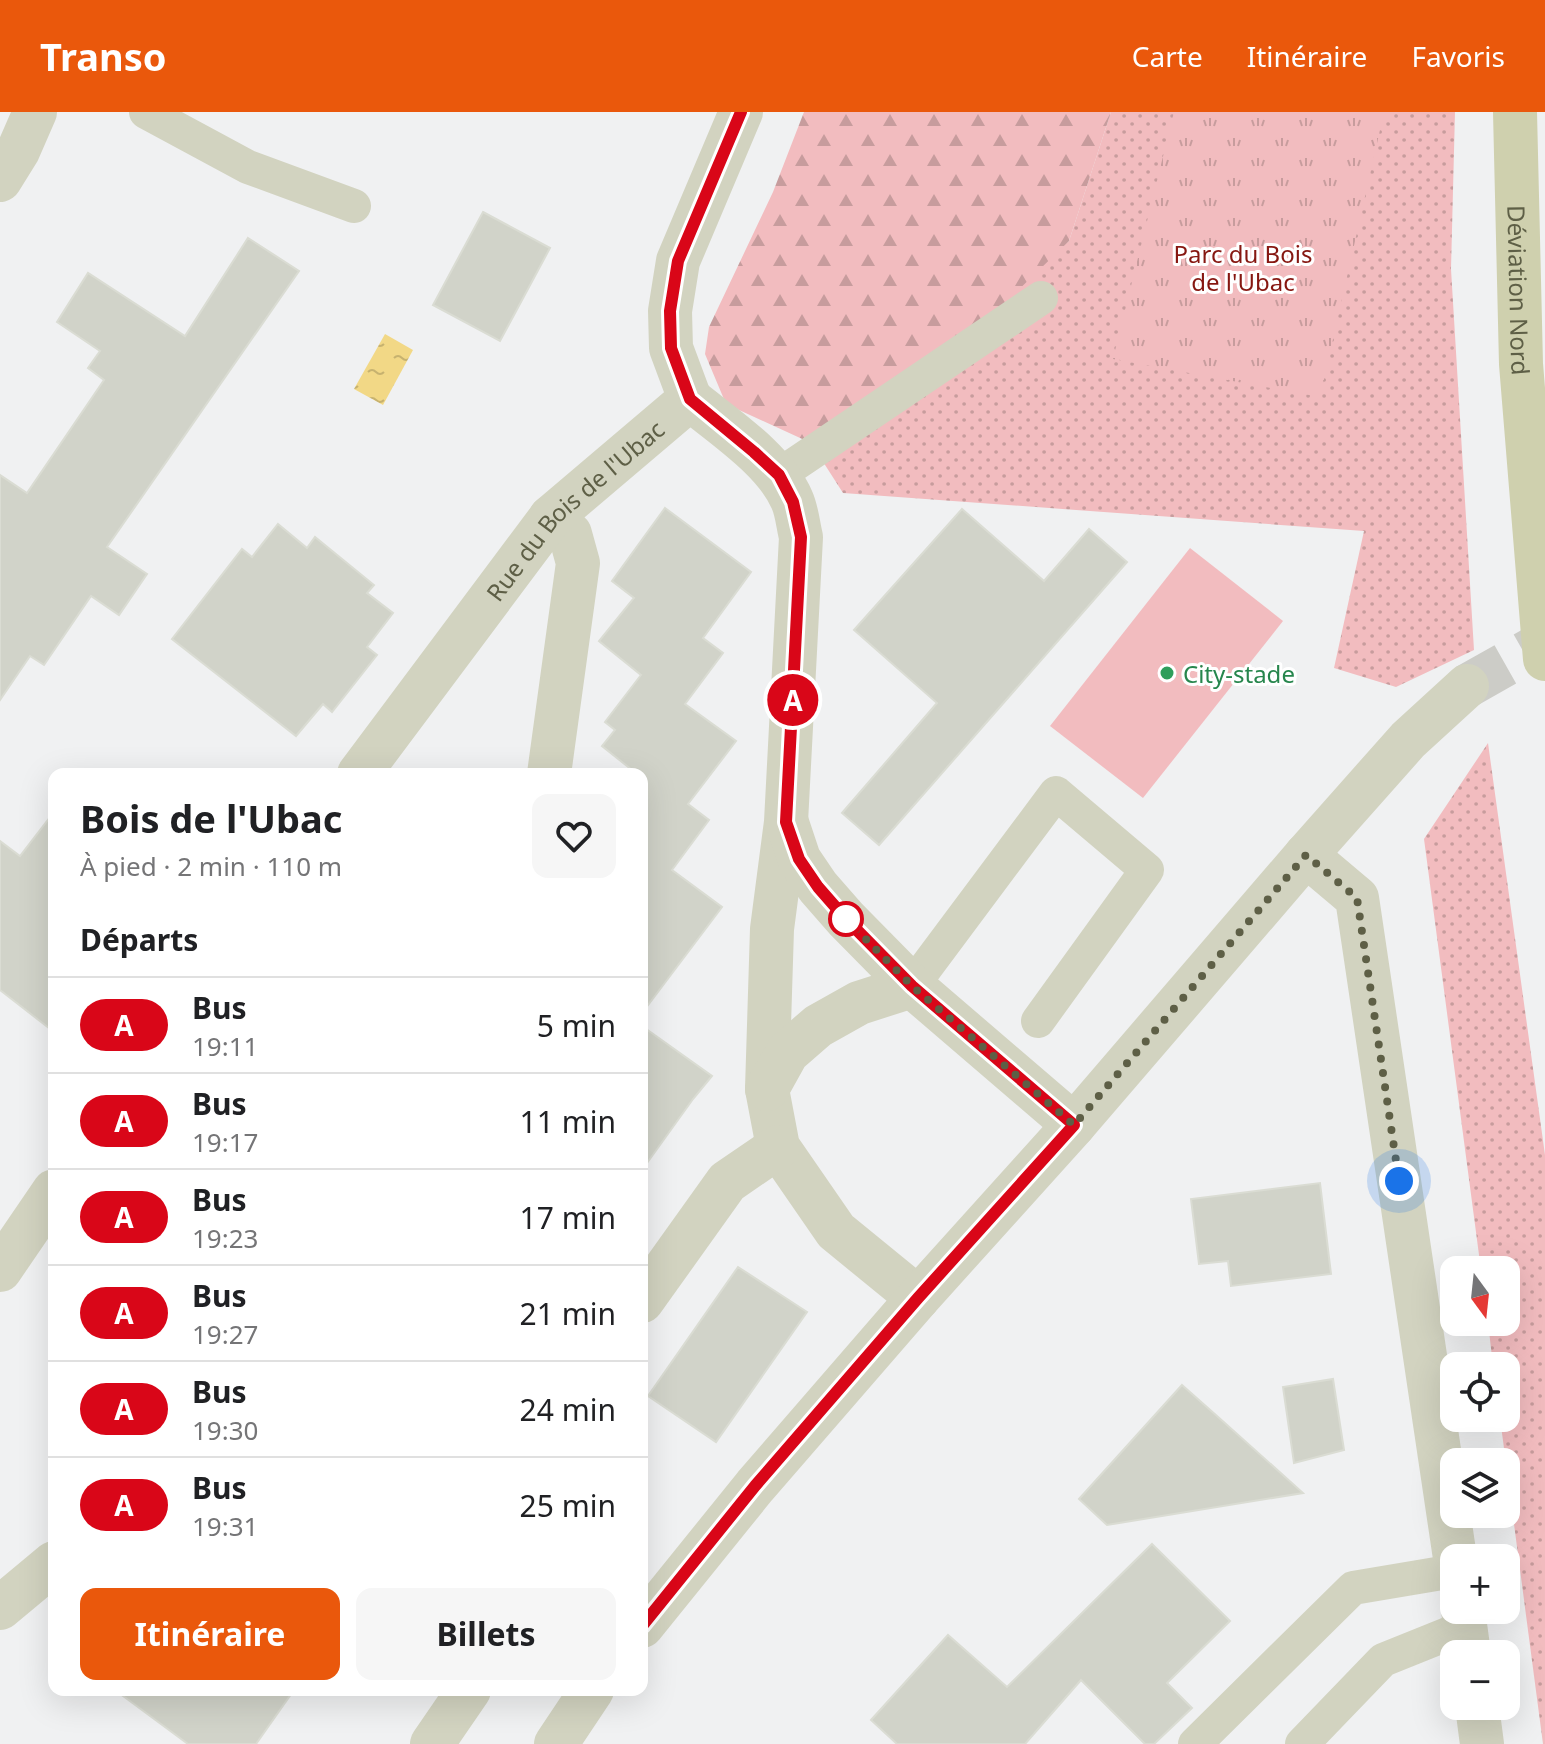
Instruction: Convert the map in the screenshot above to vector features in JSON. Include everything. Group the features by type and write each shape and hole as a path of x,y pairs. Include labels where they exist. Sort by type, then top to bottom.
{"main road":[{"name":"Déviation Nord","path":"1515,112 1521,364 1545,659"}],"street":[{"path":"0,180 18,151 35,112"},
{"path":"741,112 678,261 670,311 671,348 690,399 779,475 793,502 801,537 786,822 772,929 767,1089 778,1147 836,1231 918,1298"},
{"name":"Rue du Bois de l'Ubac","path":"363,768 551,517 690,399"},
{"path":"550,768 578,563 570,534 551,517"},
{"path":"648,1619 755,1486 1074,1125 1306,855 1408,740 1467,686"},
{"path":"786,822 799,859 818,887 912,986 1074,1125"},
{"path":"1306,855 1357,898 1453,1544"},
{"path":"767,1089 787,1053 818,1026 859,1003 912,986"},
{"path":"648,1293 727,1182 778,1147"},
{"path":"0,1270 48,1200"},
{"path":"0,1608 48,1568"},
{"path":"432,1744 465,1696"},
{"path":"556,1744 588,1696"},
{"path":"1479,1720 1482,1744"}],"lane":[{"path":"146,112 248,167 354,206"},
{"path":"779,475 1041,298"},
{"path":"912,986 1056,793 1147,870 1038,1021"},
{"path":"1195,1744 1353,1588 1440,1573"},
{"path":"1302,1744 1383,1660 1466,1630"}],"green space":[{"path":"804,112 1111,112 1069,241 921,384 811,443 726,404 705,354 709,327 773,192"},
{"path":"1111,112 1455,112 1451,269 1474,650 1396,687 1334,668 1364,531 843,493 811,443 1069,241"},
{"name":"Parc du Bois de l'Ubac","path":"1174,112 1384,112 1320,397 1113,359"},
{"name":"City-stade","path":"1190,548 1283,621 1143,798 1050,726"},
{"path":"1488,743 1545,1155 1545,1744 1520,1570 1520,1544 1517,1544 1515,1528 1520,1528 1520,1448 1504,1448 1502,1432 1520,1432 1520,1352 1491,1352 1490,1336 1520,1336 1520,1256 1479,1256 1424,839"}],"water":[{"path":"385,334 413,350 383,405 354,389"}],"building":[{"path":"483,212 550,248 500,341 433,305"},
{"path":"248,238 299,271 107,547 147,574 119,615 91,596 44,665 30,656 0,700 0,475 27,493 104,380 88,368 100,351 57,322 88,273 185,336"},
{"path":"665,508 751,572 703,638 723,653 685,704 736,741 688,804 709,820 672,870 722,907 648,1005 648,768 630,768 602,746 615,730 605,722 641,675 599,641 634,598 612,581"},
{"path":"962,509 1044,581 1089,529 1127,562 879,845 842,813 937,703 854,630"},
{"path":"278,524 307,548 315,537 374,585 367,593 393,613 367,647 377,655 332,712 323,704 296,736 172,639 242,549 252,557"},
{"path":"48,820 48,1027 0,990 0,841 20,856"},
{"path":"648,1030 712,1076 648,1162"},
{"path":"1320,1183 1331,1274 1231,1286 1228,1261 1199,1264 1191,1199"},
{"path":"738,1267 807,1312 716,1442 648,1396"},
{"path":"1333,1379 1344,1450 1294,1463 1283,1387"},
{"path":"1182,1385 1303,1493 1107,1525 1079,1499"},
{"path":"1152,1544 1230,1621 1167,1683 1192,1708 1154,1744 1145,1744 1081,1680 1025,1744 897,1744 871,1720 948,1635 1007,1687"},
{"path":"123,1696 290,1696 256,1744 188,1744"}],"tunnel":[{"path":"1467,686 1545,642"}],"bus line":[{"name":"A","path":"648,1619 755,1486 1074,1125 912,986 846,919 799,859 786,822 801,537 793,502 779,475 690,399 671,348 670,311 678,261 741,112"}],"place":[{"name":"City-stade","path":"1167,673"}],"route":[{"path":"846,919 912,986 1074,1125 1306,855 1357,898 1399,1181"}]}
